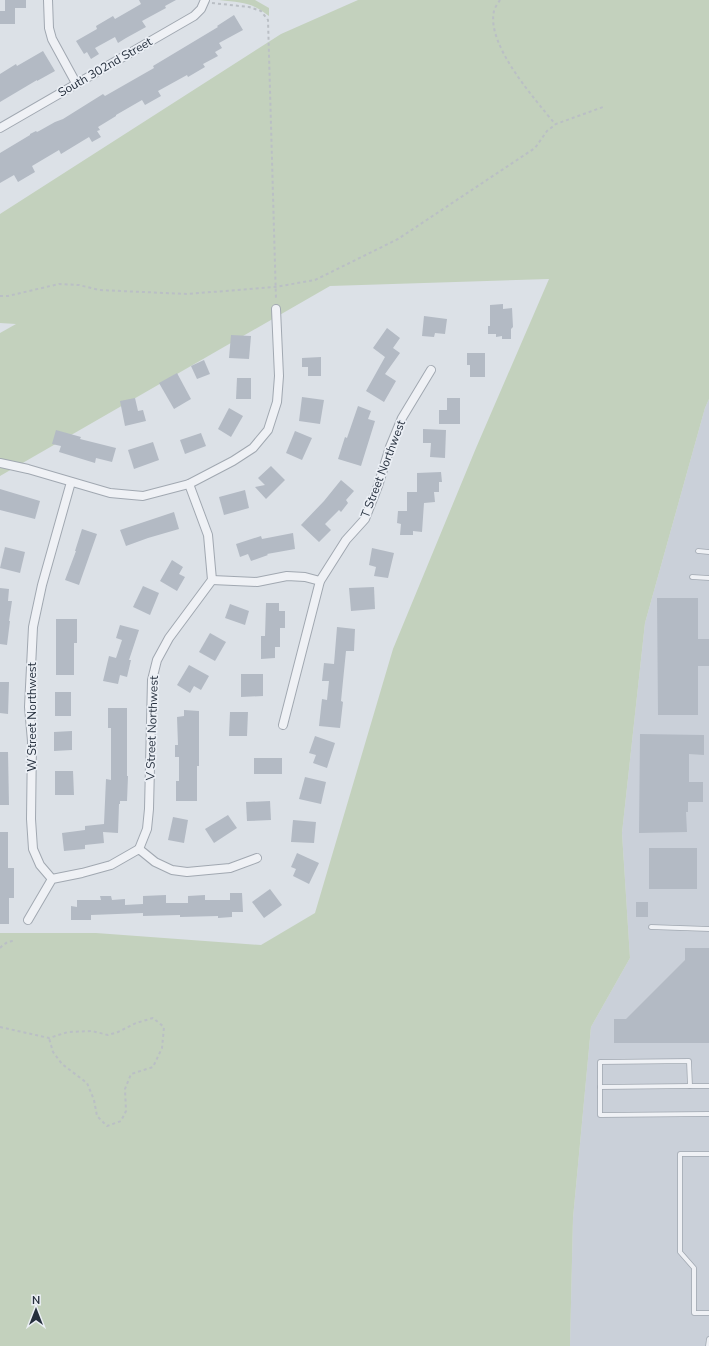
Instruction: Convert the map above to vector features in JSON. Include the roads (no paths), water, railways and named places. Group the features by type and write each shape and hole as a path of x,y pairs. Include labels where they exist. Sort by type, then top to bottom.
{"street":[{"path":"48,0 49,28 52,39 76,83"},
{"name":"South 302nd Street","path":"0,128 194,16 205,1"},
{"path":"0,463 28,469 110,493 143,496 189,484 233,461 252,448 268,430 277,402 279,376 276,309"},
{"name":"T Street Northwest","path":"283,725 320,581 346,540 365,519 378,486 390,447 402,418 431,370"},
{"name":"W Street Northwest","path":"52,879 40,865 33,849 31,819 32,741 29,707 33,627 42,585 71,482"},
{"path":"189,484 208,535 212,580 257,582 287,576 305,577 320,581"},
{"name":"V Street Northwest","path":"139,849 147,829 149,809 152,680 157,660 169,638 212,580"},
{"path":"28,920 52,879 82,873 110,865 139,849 155,862 172,870 187,872 230,868 257,858"}],"lane":[{"path":"698,551 709,552"},
{"path":"692,577 709,578"},
{"path":"651,927 709,928"},
{"path":"690,1086 689,1061 600,1062 600,1115 709,1114"},
{"path":"600,1087 709,1086"},
{"path":"709,1154 680,1154 680,1252 694,1268 694,1313 709,1313"},
{"path":"708,1346 709,1339"}]}
